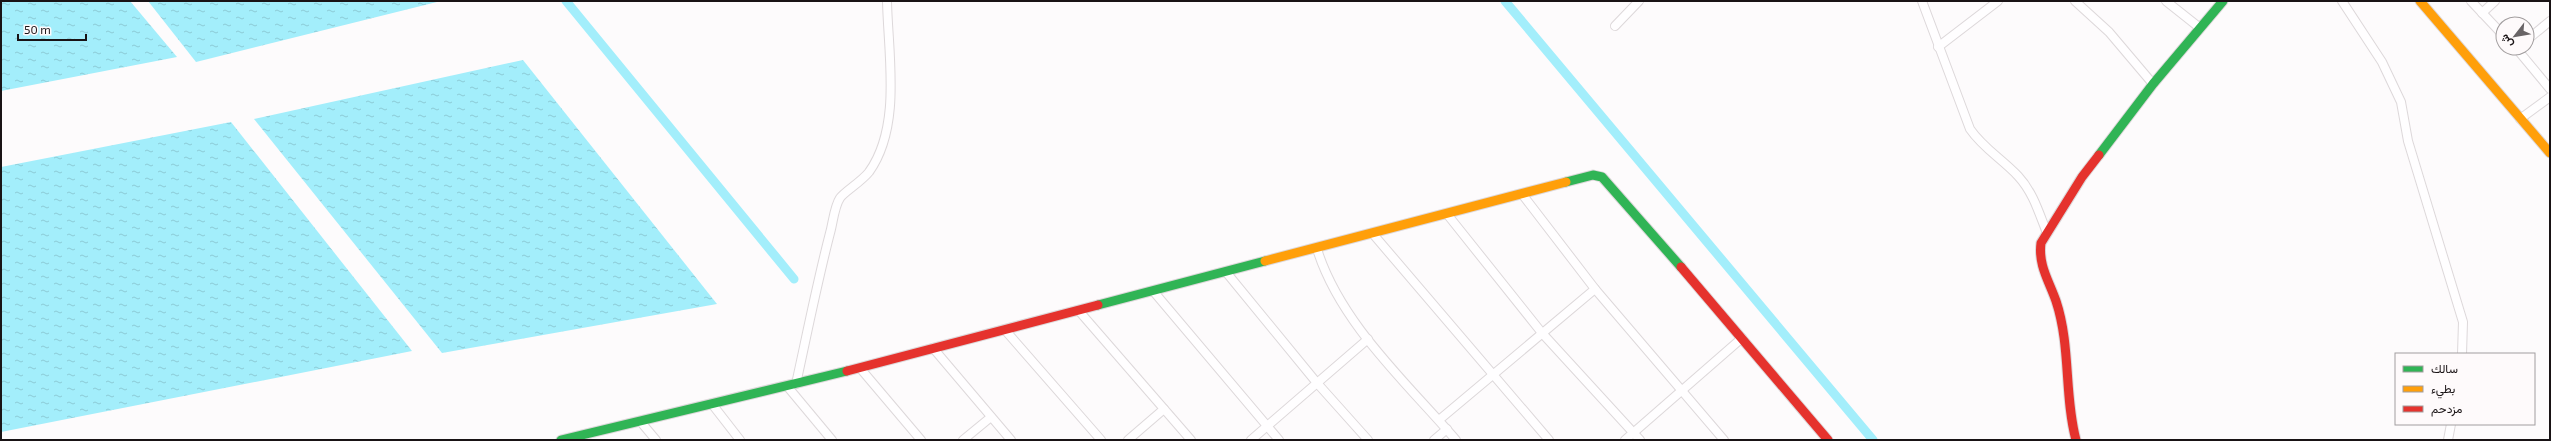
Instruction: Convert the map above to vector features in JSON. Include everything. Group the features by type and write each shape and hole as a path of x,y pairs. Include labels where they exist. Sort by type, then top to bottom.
{"street":[{"path":"791,385 840,198 856,187 869,172 880,153 886,134 890,104 887,1"},
{"path":"1616,26 1639,1"},
{"path":"1922,1 1970,129 1979,141 2018,176 2031,193 2047,233"},
{"path":"1938,47 1998,1"},
{"path":"2075,1 2109,32 2153,84"},
{"path":"2166,1 2200,28"},
{"path":"2076,440 2073,429 2066,343 2056,302 2040,264 2039,254 2047,233 2082,177 2153,84 2223,1"},
{"path":"2342,1 2382,62 2401,102 2408,141 2463,322 2462,353"},
{"path":"2420,1 2550,153"},
{"path":"2471,1 2495,26"},
{"path":"2482,12 2495,1"},
{"path":"2535,33 2550,21"},
{"path":"2523,56 2550,89"},
{"path":"2520,119 2550,97"},
{"path":"563,440 860,368 932,348 1154,292 1577,178 1593,175 1602,177 1613,187 1828,440"},
{"path":"1522,194 1595,288 1724,440"},
{"path":"1447,214 1542,333 1640,440"},
{"path":"1373,234 1549,440"},
{"path":"1317,249 1322,266 1340,303 1368,339 1456,440"},
{"path":"1226,272 1318,383 1368,440"},
{"path":"1439,420 1493,376 1595,288"},
{"path":"1154,292 1279,440"},
{"path":"1079,311 1191,440"},
{"path":"1005,330 1101,440"},
{"path":"1625,440 1682,392 1742,338"},
{"path":"1251,440 1368,339"},
{"path":"932,348 1012,440"},
{"path":"860,368 921,440"},
{"path":"791,385 832,440"},
{"path":"712,404 740,440"},
{"path":"1128,440 1164,409"},
{"path":"963,440 991,417"},
{"path":"640,421 656,440"},
{"path":"2448,440 2451,425"},
{"path":"1434,440 1447,429"}],"water":[{"path":"1,1 130,1 177,57 1,91"},
{"path":"148,1 441,1 196,62"},
{"path":"523,60 717,304 442,353 254,119"},
{"path":"231,122 412,351 1,432 1,167"}],"waterway":[{"path":"566,1 794,279"},
{"path":"1505,1 1873,440"}],"traffic: fast":[{"path":"2099,155 2153,84 2223,1"},
{"path":"1566,182 1593,175 1602,177 1681,267"},
{"path":"1098,305 1265,261"},
{"path":"561,440 847,371"}],"traffic: slow":[{"path":"2420,1 2550,153"},
{"path":"1265,261 1566,182"}],"traffic: jam":[{"path":"2076,440 2072,423 2066,353 2061,318 2045,273 2040,251 2041,243 2082,177 2099,155"},
{"path":"1681,267 1828,440"},
{"path":"847,371 1098,305"}]}
